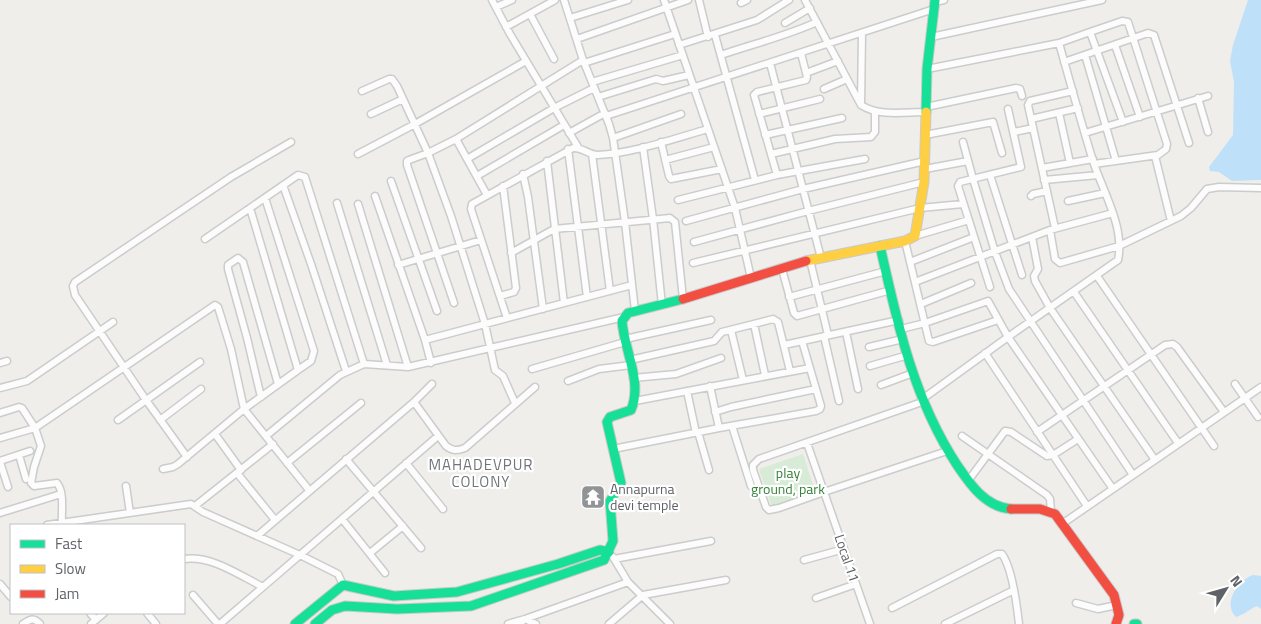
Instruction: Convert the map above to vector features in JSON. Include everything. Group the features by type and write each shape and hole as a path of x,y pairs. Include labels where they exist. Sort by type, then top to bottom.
{"street":[{"path":"492,0 506,28 578,147 592,154 615,153 708,129"},
{"path":"496,7 512,0"},
{"path":"506,28 555,0"},
{"path":"564,0 576,39 613,138 635,311"},
{"path":"570,18 628,0"},
{"path":"664,0 735,208 751,278"},
{"path":"576,39 688,0"},
{"path":"699,0 708,37"},
{"path":"679,45 757,20 789,0"},
{"path":"806,0 861,105 875,111 926,109 1016,88 1020,89 1022,96"},
{"path":"569,133 606,115 694,89 830,44 944,0"},
{"path":"930,37 1102,0"},
{"path":"914,236 924,182 927,69 934,4"},
{"path":"785,23 810,8"},
{"path":"530,14 554,59"},
{"path":"927,69 1058,43 1124,20 1128,22 1158,111 1167,144 1166,149 1155,156 1116,161 1070,163 1042,168"},
{"path":"721,55 772,38 791,34 817,22"},
{"path":"1090,32 1123,122"},
{"path":"861,105 862,33"},
{"path":"1064,62 1148,33 1154,36 1189,144"},
{"path":"454,303 407,161 428,153 456,138 584,61 675,34"},
{"path":"715,34 755,180"},
{"path":"947,451 769,510 766,507 753,470 753,465 759,459 922,401 985,353 1116,263 1119,258 1119,246 1113,213 1093,162 1058,43"},
{"path":"1115,45 1140,116"},
{"path":"777,174 754,94 806,80 801,53"},
{"path":"467,159 593,85 683,55"},
{"path":"1085,55 1116,161"},
{"path":"358,154 526,61"},
{"path":"806,73 838,61"},
{"path":"770,63 821,258"},
{"path":"598,97 656,80 663,82 689,75"},
{"path":"362,91 389,79 397,86 428,153 461,246 486,324 495,370 504,376 515,403"},
{"path":"824,89 847,79"},
{"path":"1073,91 1030,101 1028,105 1047,191 1053,229 1055,260 1058,262 1119,246 1171,221 1187,212 1207,189 1219,187 1261,188"},
{"path":"1085,133 1208,96"},
{"path":"1198,98 1208,132"},
{"path":"371,114 403,99"},
{"path":"759,114 820,99"},
{"path":"1031,119 1078,108"},
{"path":"990,287 958,183 1021,167 1008,109"},
{"path":"771,154 835,139 871,137 875,132 875,111"},
{"path":"1059,113 1070,163"},
{"path":"613,138 681,114"},
{"path":"765,135 842,118"},
{"path":"925,135 993,122 1002,153"},
{"path":"477,176 564,125"},
{"path":"1014,132 1033,128"},
{"path":"456,138 487,195"},
{"path":"187,456 146,400 73,290 75,282 231,177 291,142"},
{"path":"661,142 671,179 722,169"},
{"path":"963,142 972,179 1009,289 1029,322 1133,475"},
{"path":"507,318 471,209 472,204 568,149 578,147"},
{"path":"643,147 654,218 662,305"},
{"path":"665,160 714,147"},
{"path":"568,149 587,297"},
{"path":"592,154 610,291"},
{"path":"1155,156 1171,221"},
{"path":"678,200 777,174 865,159"},
{"path":"547,161 564,303"},
{"path":"686,221 803,188 925,165 968,161"},
{"path":"523,174 528,197 543,309"},
{"path":"205,240 298,175 305,177 364,364"},
{"path":"990,175 1022,275"},
{"path":"1044,180 1098,175"},
{"path":"391,182 437,312"},
{"path":"694,242 924,182"},
{"path":"283,185 346,371"},
{"path":"500,296 516,290 503,186"},
{"path":"1031,196 1047,191"},
{"path":"1068,202 1105,192"},
{"path":"375,196 431,362"},
{"path":"163,469 173,467 244,409 311,361 314,350 265,198"},
{"path":"337,204 387,365"},
{"path":"358,204 408,367"},
{"path":"693,263 920,208 963,204"},
{"path":"250,208 298,370"},
{"path":"915,282 1053,229 1113,213"},
{"path":"512,253 554,229 654,218 670,218 675,222 683,299"},
{"path":"266,436 346,371 364,364 408,367 624,317 628,313 683,299 810,260 905,241 914,236 969,220"},
{"path":"910,262 974,237"},
{"path":"1032,237 1038,269 1034,276 1035,281 1050,308 1155,460"},
{"path":"398,264 481,240"},
{"path":"905,241 928,339 933,342 998,320"},
{"path":"880,246 901,330 922,401 930,421 947,451 979,494 996,506 1006,509 1050,511 1062,524 1114,595 1119,615 1116,624"},
{"path":"261,397 248,338 228,269 228,265 238,258 243,262 278,384"},
{"path":"810,260 822,309 839,401"},
{"path":"782,269 796,316 891,290"},
{"path":"790,297 886,271"},
{"path":"1096,276 1214,446"},
{"path":"920,304 971,284"},
{"path":"425,340 632,286"},
{"path":"1074,292 1178,443"},
{"path":"869,347 901,330 987,301 1008,337 1113,489"},
{"path":"0,438 35,428 212,306 216,306 231,349 244,409 309,490"},
{"path":"624,317 622,325 631,363 635,401 631,410 608,419 607,426 621,483 610,501 612,555 628,582 670,624"},
{"path":"532,369 625,340 711,320"},
{"path":"568,381 599,369 631,363 714,341 720,333 775,320 778,322 790,371"},
{"path":"0,388 27,381 114,322"},
{"path":"754,324 765,375"},
{"path":"731,330 743,380"},
{"path":"784,345 846,332 901,330"},
{"path":"846,332 858,389"},
{"path":"613,449 816,411 820,406 802,341"},
{"path":"1037,432 1165,345 1173,344 1224,412"},
{"path":"985,353 1087,506"},
{"path":"870,366 908,355"},
{"path":"633,378 676,374 721,358"},
{"path":"118,420 200,362"},
{"path":"635,401 810,368"},
{"path":"881,385 913,373"},
{"path":"256,536 414,402 432,384"},
{"path":"1234,384 1258,417"},
{"path":"710,386 719,428"},
{"path":"414,402 446,446 452,450 459,450 465,448 535,387"},
{"path":"1062,524 1261,387"},
{"path":"160,420 201,389"},
{"path":"715,412 816,389"},
{"path":"687,391 708,470"},
{"path":"287,462 361,402"},
{"path":"0,413 19,407 22,408 35,428 41,446 31,483 34,486 57,483 61,494 62,524 191,504 203,512 338,574 343,584"},
{"path":"732,426 751,486"},
{"path":"968,481 1005,431 1011,432 1047,456 1053,455 1078,439"},
{"path":"214,434 275,520"},
{"path":"193,595 219,624 438,436"},
{"path":"962,436 1047,495 1050,499 1050,511"},
{"name":"Local 11","path":"807,443 870,624"},
{"path":"195,506 273,444"},
{"path":"8,486 0,461 30,451"},
{"path":"19,455 26,479"},
{"path":"346,458 421,548"},
{"path":"406,463 443,509"},
{"path":"126,486 130,513"},
{"path":"0,513 61,494"},
{"path":"342,519 385,573"},
{"path":"370,554 403,526"},
{"path":"315,624 338,607 397,609 471,606 600,562 612,555 711,541"},
{"path":"804,560 844,549"},
{"path":"343,584 394,596 457,592 558,564 600,550 612,555"},
{"path":"892,608 997,554 1002,554 1006,560 1014,590 1019,624"},
{"path":"185,558 203,559 236,573 262,588"},
{"path":"609,624 643,595 726,580"},
{"path":"508,624 628,582"},
{"path":"0,584 10,596"},
{"path":"295,624 343,584"},
{"path":"816,598 856,584"},
{"path":"945,624 1014,590"},
{"path":"333,592 338,607"},
{"path":"1076,603 1098,608 1117,605"},
{"path":"93,622 103,614"},
{"path":"147,614 156,624"},
{"path":"23,624 35,619 40,624"},
{"path":"519,624 525,619"},
{"path":"525,619 536,624"}],"green space":[{"name":"play ground, park","path":"803,454 816,494 773,510 759,469"}],"water":[{"path":"1248,0 1261,0 1261,180 1232,181 1219,172 1210,171 1209,167 1233,135 1234,82 1230,61 1233,45"},
{"path":"1253,575 1261,576 1261,609 1257,606 1236,617 1232,612 1231,599 1237,587"}],"traffic: fast":[{"path":"926,112 927,69 935,0"},
{"path":"880,246 908,359 929,413 957,465 973,487 993,504 1011,509"},
{"path":"315,624 332,610 345,606 397,609 471,606 604,560 613,541 610,501 621,483 607,422 610,417 631,410 635,388 622,321 628,313 683,299"},
{"path":"295,624 343,585 394,596 457,592 558,564 600,550 609,552"}],"traffic: slow":[{"path":"806,261 905,241 915,236 924,182 926,112"}],"traffic: jam":[{"path":"683,299 806,261"},
{"path":"1011,509 1040,509 1055,514 1114,595 1119,615 1116,624"}],"place":[{"name":"Annapurna devi temple","path":"593,497"}],"district":[{"name":"MAHADEVPUR COLONY","path":"481,474"}]}
